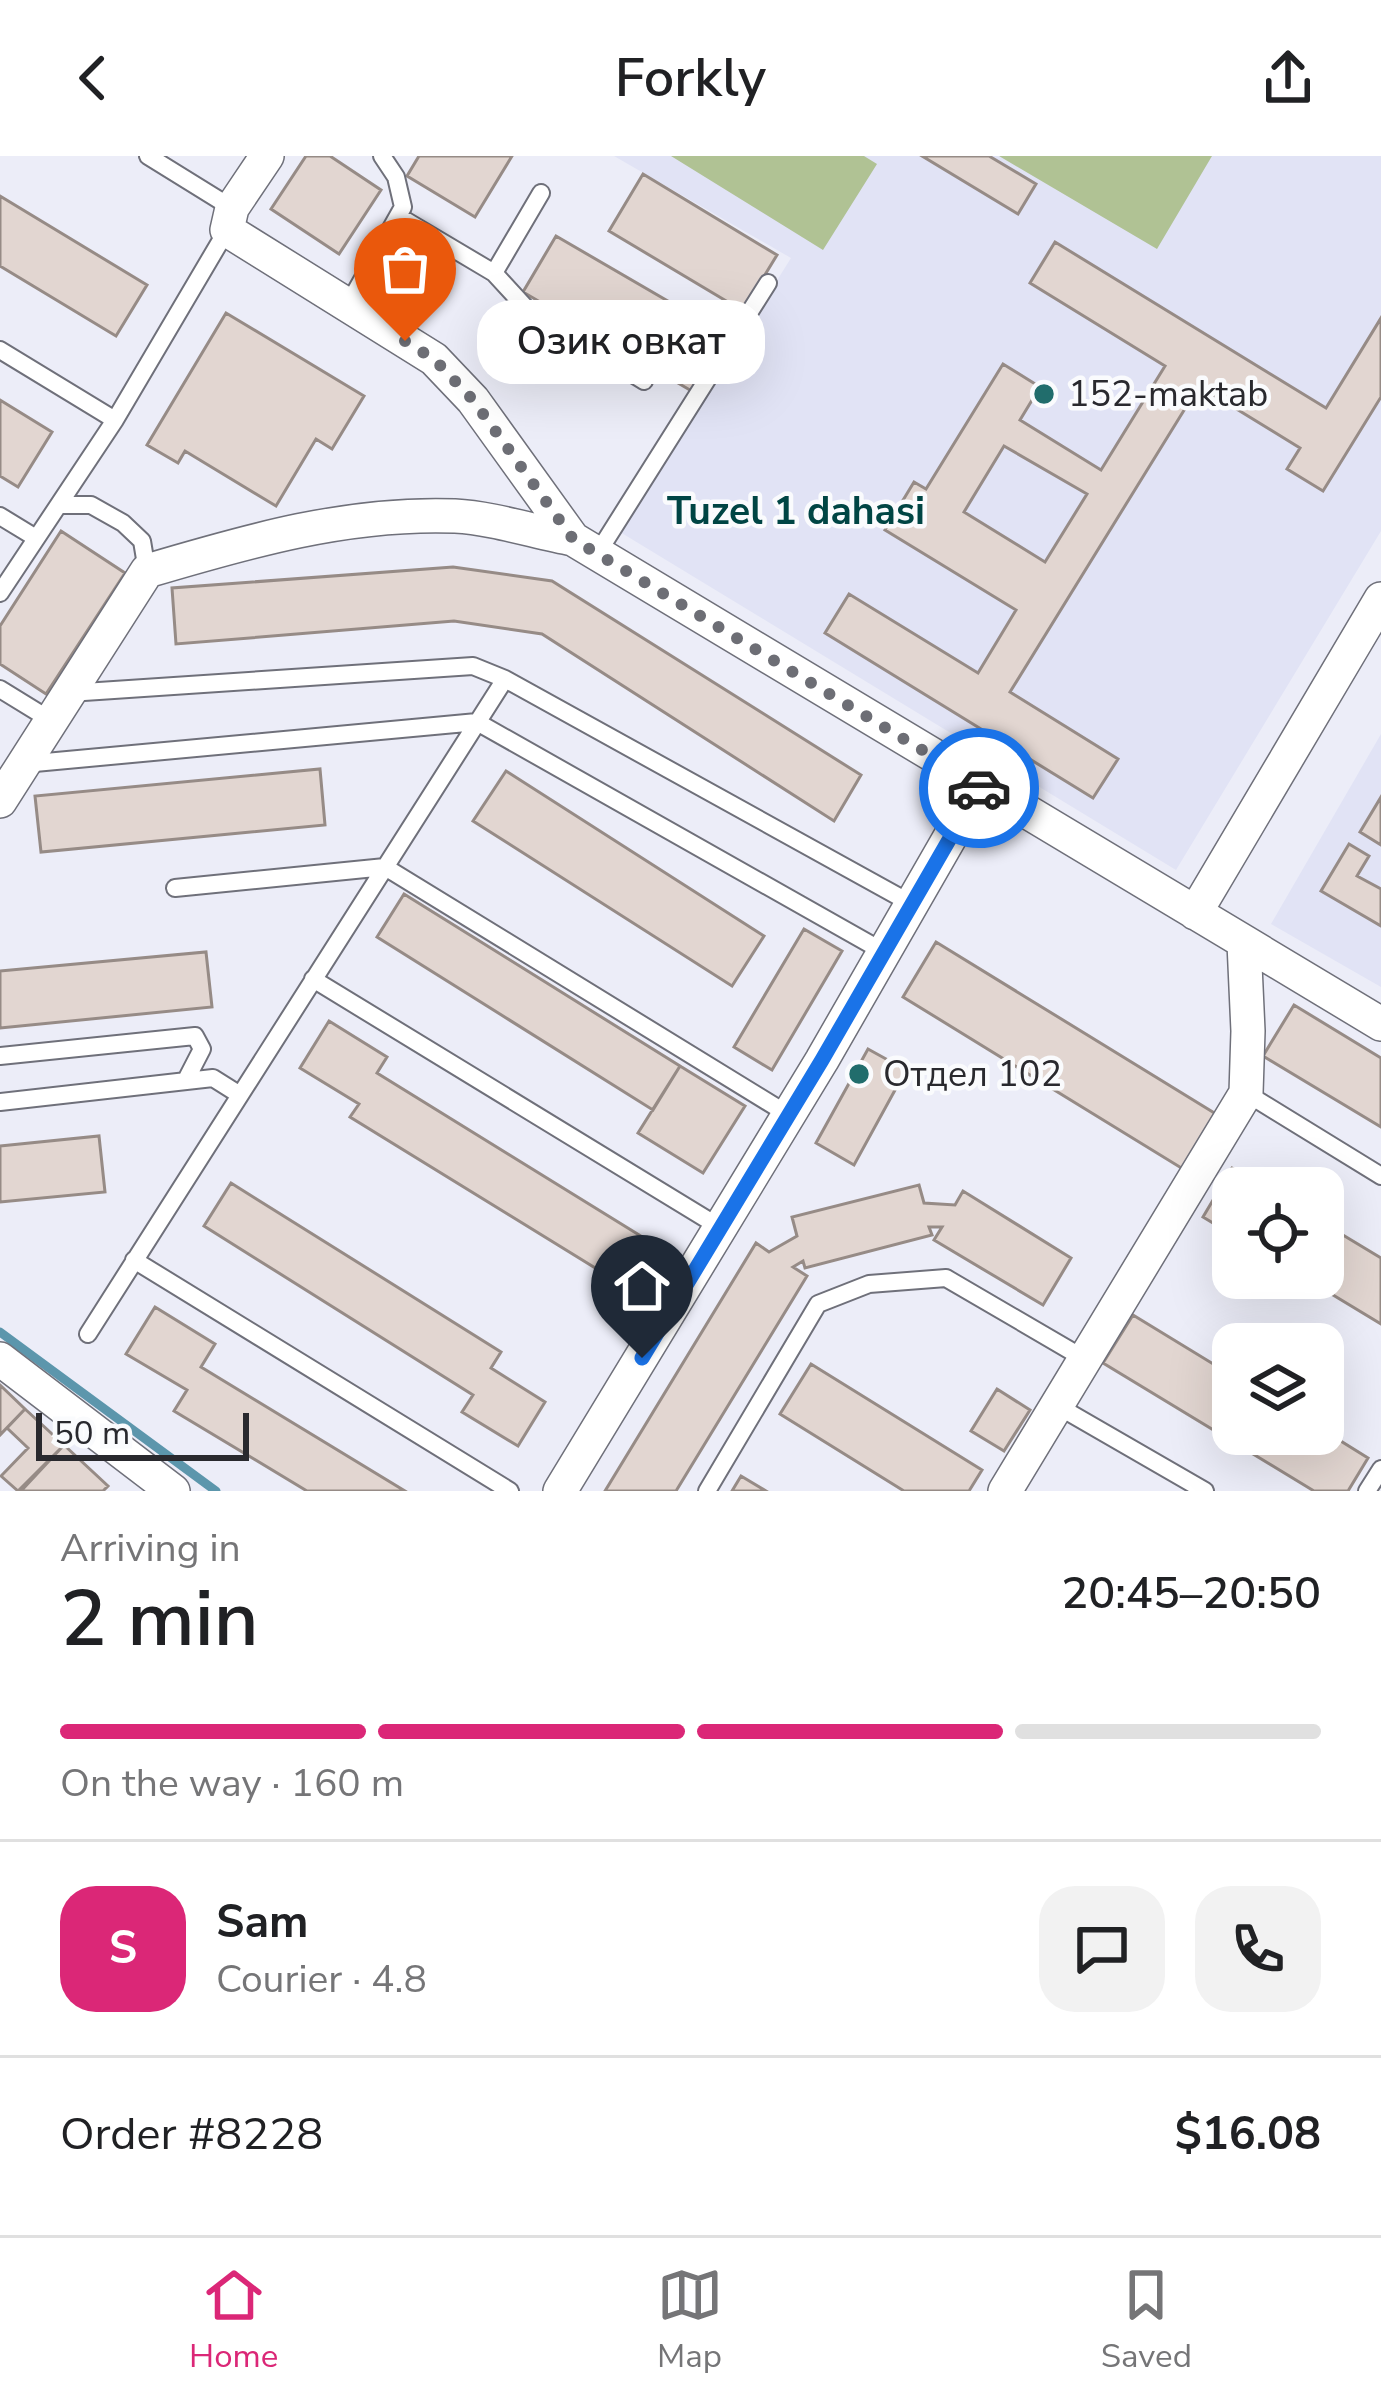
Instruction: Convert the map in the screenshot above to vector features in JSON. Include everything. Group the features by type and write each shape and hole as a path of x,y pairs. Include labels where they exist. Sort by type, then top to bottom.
{"street":[{"path":"266,156 230,219 348,305 434,359 473,400 585,547"},
{"path":"0,801 147,571 262,537 365,518 459,516 585,547 1381,1024"},
{"path":"1195,913 1381,598"},
{"path":"560,1491 789,1114 980,785"},
{"path":"1005,1491 1246,1093 1244,943"},
{"path":"0,1359 173,1491"}],"lane":[{"path":"0,592 116,420 230,219 148,156"},
{"path":"348,305 403,207 396,177 382,156"},
{"path":"494,273 541,194"},
{"path":"398,216 494,273 526,308 644,381"},
{"path":"585,547 768,283"},
{"path":"0,350 116,420"},
{"path":"59,505 92,505 123,523 142,541 147,571"},
{"path":"0,516 36,538"},
{"path":"0,689 60,707 473,666 505,679 912,904"},
{"path":"88,1334 505,679"},
{"path":"23,765 477,722 884,952"},
{"path":"175,888 385,867 789,1114"},
{"path":"313,979 721,1228"},
{"path":"0,1056 195,1036 202,1049 186,1080"},
{"path":"0,1102 213,1078 240,1095"},
{"path":"1246,1093 1381,1176"},
{"path":"134,1261 510,1491"},
{"path":"707,1491 818,1304 869,1284 946,1278 1083,1358"},
{"path":"1056,1405 1205,1491"},
{"path":"1367,1491 1381,1469"}],"shaded area":[{"name":"152-maktab","path":"614,156 1381,156 1381,531 1176,870 620,532 791,258"},
{"path":"1381,734 1381,987 1271,924"}],"green space":[{"path":"671,156 864,156 877,164 823,250"},
{"path":"999,156 1212,156 1157,249"}],"building":[{"path":"306,156 330,156 381,190 339,254 271,209"},
{"path":"419,156 512,156 475,217 407,176"},
{"path":"922,156 989,156 1036,184 1018,214"},
{"path":"643,174 777,255 743,311 609,231"},
{"path":"0,196 147,285 116,336 0,266"},
{"path":"556,236 728,336 695,393 523,292"},
{"path":"1055,242 1326,408 1381,318 1381,397 1323,491 1287,469 1300,448 1199,386 1010,692 1118,759 1093,798 825,633 849,594 978,673 1016,610 885,530 914,482 926,489 1003,364 1040,387 1020,420 1101,470 1165,366 1030,283","holes":["1004,446 1087,494 1045,562 964,512"]},
{"path":"226,313 364,396 332,449 316,439 276,506 185,451 178,463 147,445"},
{"path":"0,400 52,432 18,487 0,476"},
{"path":"61,531 125,573 46,694 0,664 0,626"},
{"path":"453,567 552,581 861,775 834,821 542,634 454,621 176,644 172,588"},
{"path":"320,769 325,825 41,852 35,796"},
{"path":"506,771 764,936 732,986 473,821"},
{"path":"1381,797 1381,845 1360,832"},
{"path":"1349,844 1369,856 1357,876 1381,889 1381,926 1321,891"},
{"path":"404,894 680,1066 653,1110 377,937"},
{"path":"804,929 842,951 772,1070 734,1047"},
{"path":"936,942 1216,1114 1183,1169 903,997"},
{"path":"206,952 212,1007 0,1028 0,971"},
{"path":"1294,1005 1381,1058 1381,1127 1263,1056"},
{"path":"329,1021 387,1057 377,1073 644,1238 618,1282 350,1117 359,1104 300,1068"},
{"path":"868,1049 906,1070 854,1165 816,1143"},
{"path":"680,1066 745,1106 703,1173 638,1133"},
{"path":"99,1136 105,1192 0,1202 0,1146"},
{"path":"231,1183 501,1352 491,1368 545,1402 518,1446 462,1412 473,1395 204,1226"},
{"path":"919,1185 924,1203 955,1205 963,1191 1071,1258 1043,1305 934,1240 942,1227 929,1227 932,1235 805,1268 803,1261 793,1267 807,1276 676,1491 605,1491 756,1243 769,1252 797,1236 792,1217"},
{"path":"1212,1202 1212,1222 1203,1217"},
{"path":"1344,1236 1381,1258 1381,1324 1340,1299 1344,1299"},
{"path":"155,1307 215,1344 201,1367 405,1491 307,1491 174,1411 187,1390 126,1354"},
{"path":"1133,1315 1212,1363 1212,1429 1103,1363"},
{"path":"811,1364 982,1470 969,1491 904,1491 780,1414"},
{"path":"0,1385 25,1409 0,1435"},
{"path":"997,1389 1030,1410 1004,1451 971,1431"},
{"path":"25,1409 64,1445 18,1491 1,1476 28,1448 7,1428"},
{"path":"1344,1443 1368,1458 1348,1491 1314,1491 1255,1455 1344,1455"},
{"path":"64,1445 108,1486 103,1491 21,1491"},
{"path":"741,1476 766,1491 732,1491"}],"waterway":[{"path":"0,1332 216,1491"}],"way so far":[{"path":"405,341 434,359 473,400 573,539 979,788"}],"place":[{"name":"Озик овкат","path":"405,341"},
{"name":"152-maktab","path":"1044,394"},
{"name":"Отдел 102","path":"859,1074"}],"district":[{"name":"Tuzel 1 dahasi","path":"796,511"}],"route":[{"path":"642,1358 979,788"}]}
